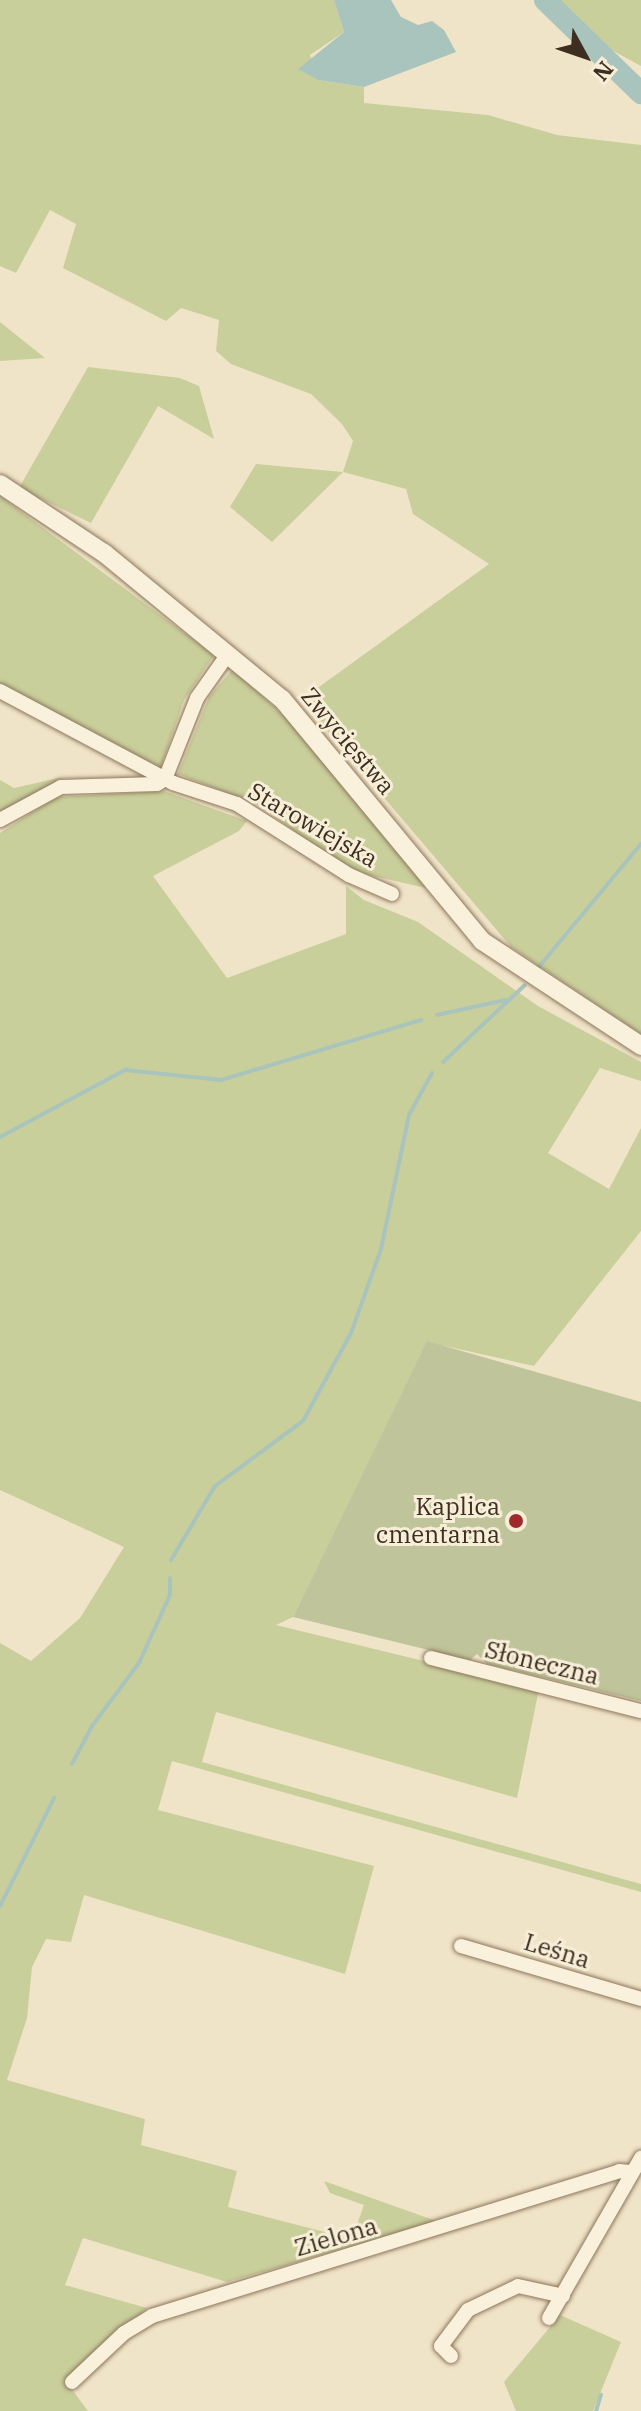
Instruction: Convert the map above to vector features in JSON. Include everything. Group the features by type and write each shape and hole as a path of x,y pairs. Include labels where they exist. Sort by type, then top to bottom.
{"main road":[{"name":"Zwycięstwa","path":"0,484 104,553 228,654 320,738 469,928 522,972 641,1046"}],"street":[{"path":"165,779 197,698 228,654"},
{"name":"Starowiejska","path":"0,691 165,779 237,804 349,875 392,894"},
{"name":"Starowiejska","path":"0,820 61,787 157,784 165,779"},
{"name":"Słoneczna","path":"431,1658 641,1711"},
{"name":"Leśna","path":"461,1946 641,1999"},
{"path":"549,2318 641,2158"},
{"name":"Zielona","path":"72,2382 124,2333 152,2316 619,2171 631,2172"},
{"path":"451,2356 441,2346 462,2315 482,2303 518,2286 563,2296"}],"green space":[{"path":"0,0 334,0 344,32 310,55 318,80 364,87 364,103 488,115 557,135 641,145 641,1034 511,947 301,700 489,564 413,514 406,489 343,472 353,441 342,424 311,394 231,364 216,351 219,320 181,308 166,321 63,268 76,224 50,210 16,273 0,266"},
{"path":"558,0 641,0 641,66 606,47"},
{"path":"0,322 45,358 0,361"},
{"path":"88,367 180,378 199,386 214,439 158,406 91,523 19,488"},
{"path":"256,464 343,472 272,542 230,507"},
{"path":"0,496 214,655 184,700 160,770 0,685"},
{"path":"233,669 335,763 426,888 347,870 259,805 178,774 209,697"},
{"path":"63,777 0,816 0,780 14,788"},
{"path":"164,791 247,821 239,831 153,876 227,978 346,934 346,886 364,900 418,922 538,1006 641,1062 641,1081 600,1068 548,1153 609,1189 641,1128 641,1231 534,1366 427,1342 293,1617 276,1625 539,1689 517,1798 216,1712 202,1762 641,1884 641,1892 172,1761 158,1810 374,1866 345,1974 84,1895 71,1942 46,1939 32,1967 27,2018 7,2080 145,2119 141,2145 237,2171 228,2207 352,2239 364,2205 330,2193 324,2181 439,2222 227,2282 83,2238 65,2285 147,2308 68,2384 88,2411 0,2411 0,1643 31,1661 80,1618 124,1547 0,1490 0,833 56,797"},
{"path":"427,1341 641,1402 641,1701 487,1664 477,1654 470,1660 293,1617"},
{"path":"560,2315 621,2342 593,2411 516,2411 504,2382"}],"water":[{"path":"334,0 391,0 401,17 418,25 432,21 444,30 456,52 364,87 318,80 298,69 344,32"}],"waterway":[{"path":"545,0 641,93"},
{"path":"538,968 641,844"},
{"path":"443,1062 525,985"},
{"path":"437,1015 505,1000"},
{"path":"0,1137 125,1070 221,1080 421,1020"},
{"path":"171,1560 215,1486 303,1421 351,1333 381,1249 409,1115 432,1073"},
{"path":"72,1764 92,1726 139,1663 170,1595 170,1578"},
{"path":"0,1906 54,1798"},
{"path":"596,2411 601,2395"}],"place":[{"name":"Kaplica cmentarna","path":"516,1521"}]}
